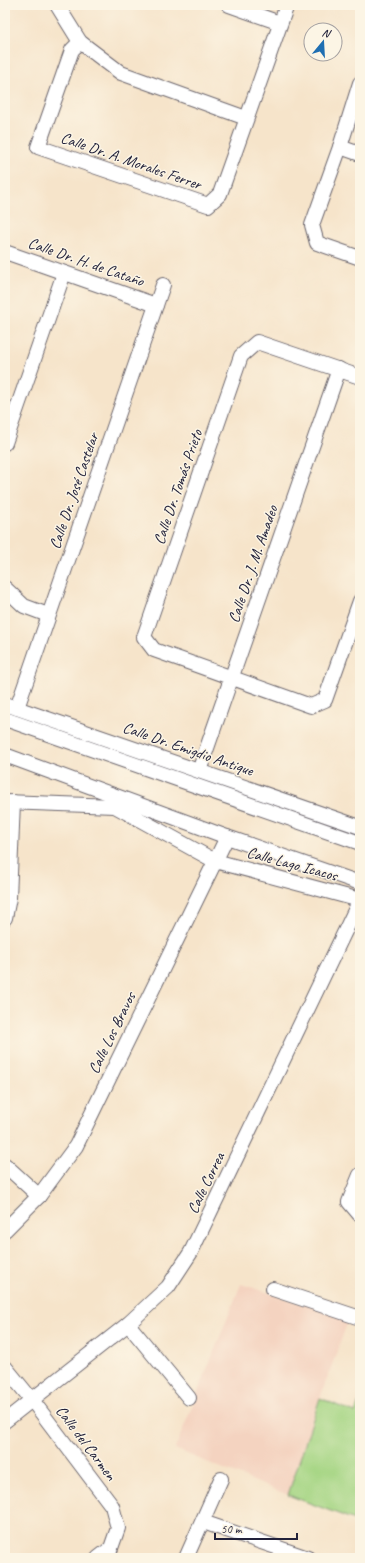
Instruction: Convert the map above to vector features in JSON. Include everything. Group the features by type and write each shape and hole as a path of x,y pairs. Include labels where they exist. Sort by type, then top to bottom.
{"street":[{"path":"57,5 80,42 121,73 246,118"},
{"path":"229,5 280,23"},
{"name":"Calle Dr. A. Morales Ferrer","path":"80,42 72,50 38,147 208,205 220,194 287,5"},
{"path":"360,83 340,147 312,225 317,243 360,258"},
{"path":"340,147 360,154"},
{"name":"Calle Dr. H. de Cataño","path":"5,252 156,305"},
{"path":"5,443 64,273"},
{"name":"Calle Dr. José Castelar","path":"11,706 48,615 163,285"},
{"name":"Calle Dr. Tomás Prieto","path":"231,678 154,650 144,637 238,363 241,356 257,342 339,369"},
{"path":"339,369 360,377"},
{"name":"Calle Dr. J. M. Amadeo","path":"199,771 339,369"},
{"path":"5,588 24,606 48,615"},
{"path":"231,678 311,706 325,700 360,601"},
{"name":"Calle Dr. Emigdio Antique","path":"11,706 360,827"},
{"path":"5,719 360,843"},
{"path":"5,755 226,837 360,883"},
{"path":"5,918 9,898 9,802"},
{"name":"Calle Lago Icacos","path":"9,802 115,806 215,861 360,900"},
{"name":"Calle Los Bravos","path":"5,1230 39,1196 76,1146 226,837"},
{"name":"Calle Correa","path":"5,1421 128,1324 168,1287 192,1252 360,900"},
{"path":"5,1165 39,1196"},
{"path":"360,1175 349,1202 360,1215"},
{"path":"273,1288 360,1318"},
{"path":"128,1324 188,1398"},
{"name":"Calle del Carmen","path":"5,1367 32,1400 112,1506 118,1528 111,1548 98,1558"},
{"path":"186,1558 221,1479"},
{"path":"203,1522 308,1558"}],"shaded area":[{"path":"241,1284 349,1318 320,1398 288,1495 175,1449"}],"green space":[{"path":"320,1398 355,1413 360,1399 360,1522 288,1495"}]}
